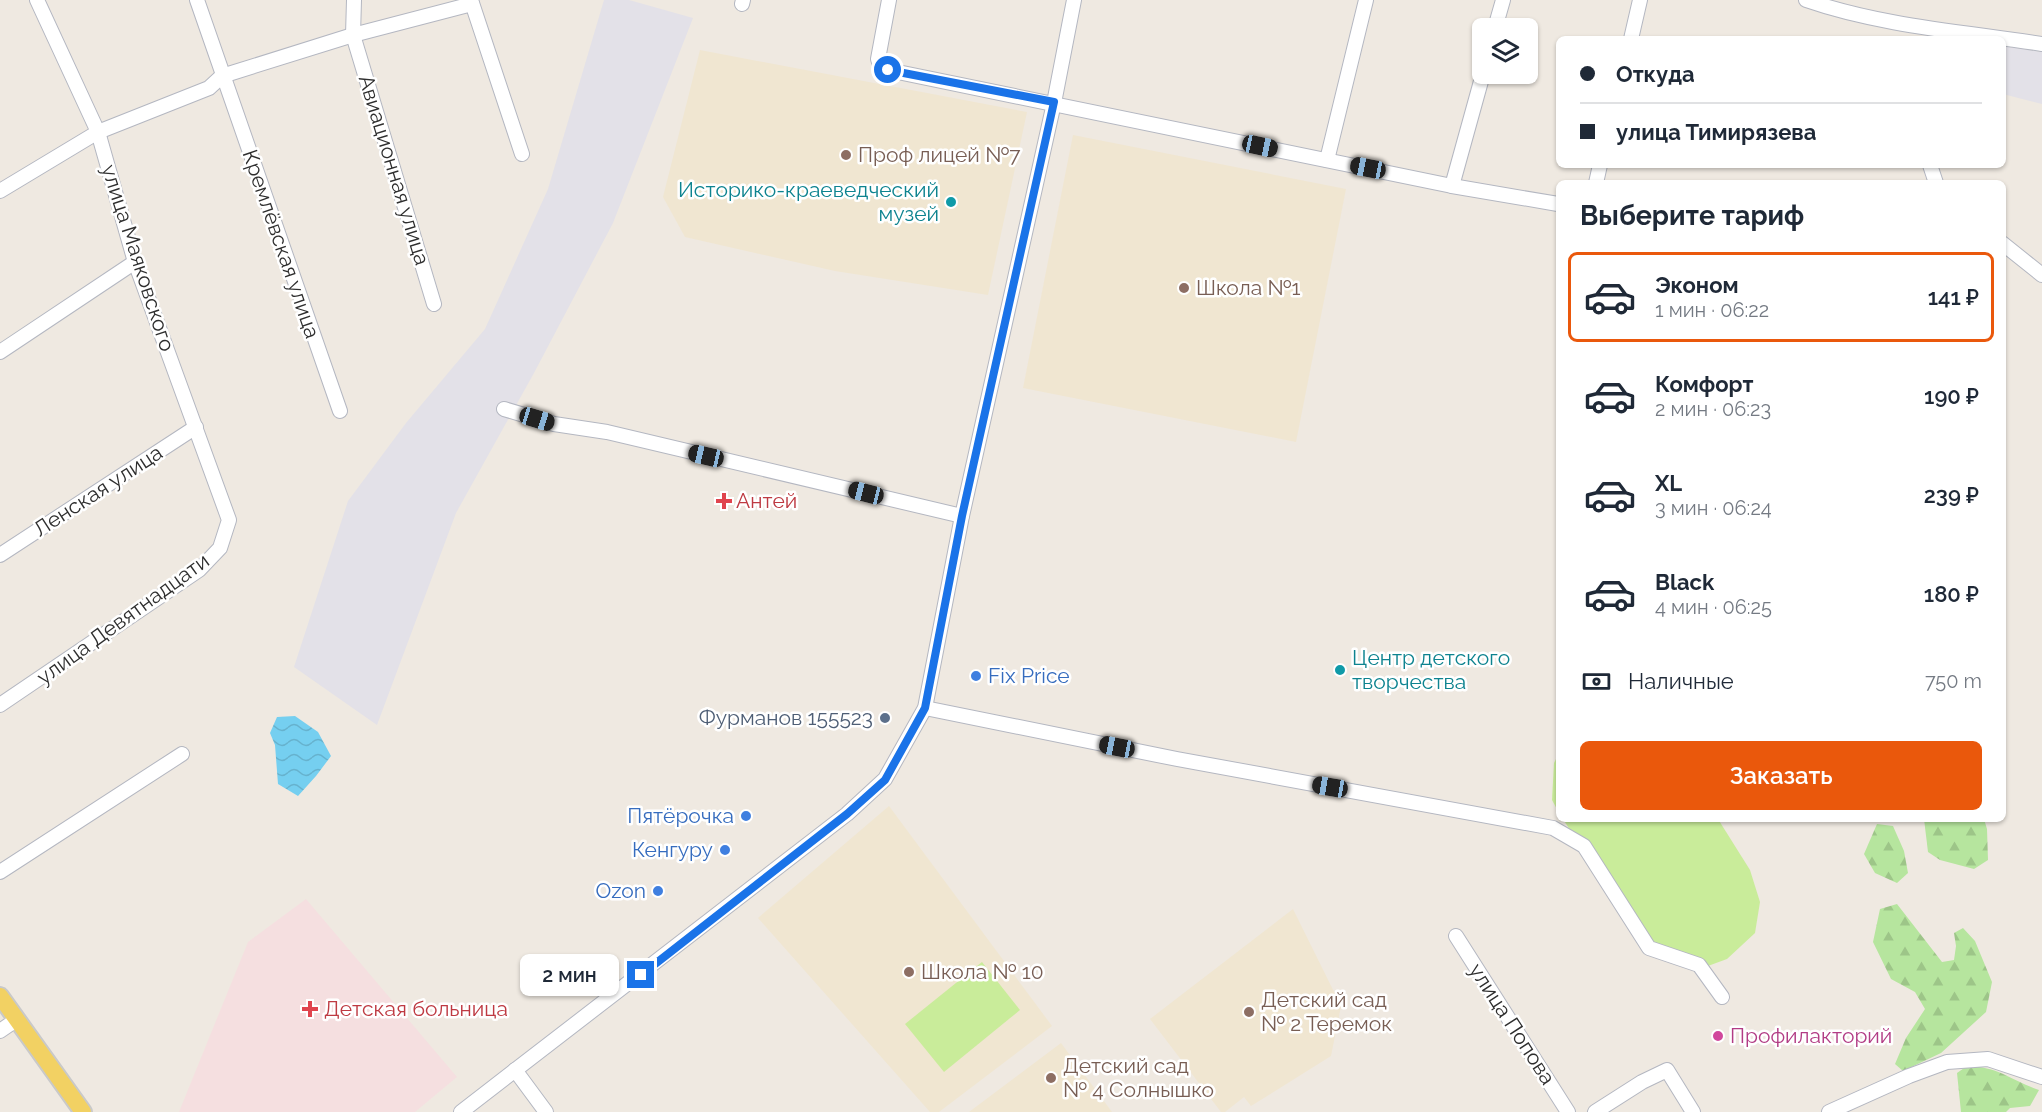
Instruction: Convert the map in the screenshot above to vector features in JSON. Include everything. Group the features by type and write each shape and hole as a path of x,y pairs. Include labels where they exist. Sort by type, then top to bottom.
{"main road":[{"path":"0,996 83,1112"}],"street":[{"name":"улица Маяковского","path":"37,0 98,132 135,262 229,519"},
{"name":"Кремлёвская улица","path":"197,0 339,411"},
{"name":"Авиационная улица","path":"354,0 353,35 434,304"},
{"path":"889,0 878,58 880,65 888,70 1054,102 1452,186 1556,204"},
{"path":"461,1112 847,814 885,780 925,708 962,516 1054,102 1074,0"},
{"path":"1327,160 1366,0"},
{"path":"1498,18 1503,0"},
{"path":"1632,36 1640,0"},
{"path":"1806,0 1924,33 1956,36"},
{"path":"0,191 98,132 209,88 222,76 353,35 472,2 522,154"},
{"path":"2006,41 2042,44"},
{"path":"1452,186 1480,84"},
{"path":"2006,246 2042,275"},
{"path":"0,352 135,262"},
{"path":"504,409 554,424 607,432 962,516"},
{"name":"Ленская улица","path":"0,555 196,427"},
{"name":"улица Девятнадцати","path":"0,705 199,570 220,548 229,519"},
{"path":"925,708 1177,759 1553,828 1584,846 1649,948 1699,965 1722,997"},
{"path":"0,872 182,754"},
{"name":"улица Попова","path":"1456,936 1568,1112"},
{"path":"0,1031 16,1020"},
{"path":"1829,1112 1909,1076 1947,1062 1988,1059 2042,1077"},
{"path":"514,1070 546,1112"},
{"path":"1595,1112 1642,1082 1666,1070 1693,1112"}],"shaded area":[{"path":"604,0 629,0 693,18 613,223 534,373 456,513 377,725 294,667 348,501 406,423 485,329 548,189"},
{"path":"2006,47 2042,52 2042,104 2006,95"},
{"name":"Проф лицей №7","path":"700,50 1027,112 988,295 835,271 685,237 663,197"},
{"name":"Школа №1","path":"1073,135 1346,189 1296,442 1023,388"},
{"name":"Школа № 10","path":"889,806 1052,1026 939,1112 930,1112 758,918"},
{"name":"Детская больница","path":"306,899 457,1077 415,1112 179,1112 248,942"},
{"name":"Детский сад № 2 Теремок","path":"1293,909 1341,1006 1331,1056 1251,1106 1244,1097 1225,1112 1221,1112 1150,1019"},
{"name":"Детский сад № 4 Солнышко","path":"1061,1043 1112,1112 969,1112"}],"green space":[{"path":"1556,759 1556,807 1552,800"},
{"path":"1565,822 1720,822 1750,870 1760,902 1755,933 1727,959 1697,970 1647,952"},
{"path":"1924,822 1985,822 1988,860 1974,869 1940,860 1928,852"},
{"path":"1877,824 1893,826 1904,851 1908,873 1897,883 1875,873 1864,854"},
{"path":"1897,904 1942,962 1954,960 1956,946 1954,933 1963,928 1975,941 1992,982 1986,1012 1941,1053 1903,1071 1895,1064 1906,1038 1925,1009 1915,992 1891,979 1873,942 1880,909"},
{"path":"982,962 1020,1010 944,1072 905,1024"},
{"path":"1967,1066 1997,1071 2039,1090 2030,1106 2010,1108 2006,1112 1961,1112 1957,1073"}],"water":[{"path":"295,716 318,732 331,756 298,796 278,784 275,745 270,733 277,717"}],"place":[{"name":"Проф лицей №7","path":"846,155"},
{"name":"Историко-краеведческий музей","path":"951,202"},
{"name":"Школа №1","path":"1184,288"},
{"name":"Антей","path":"724,501"},
{"name":"Центр детского творчества","path":"1340,670"},
{"name":"Fix Price","path":"976,676"},
{"name":"Фурманов 155523","path":"885,718"},
{"name":"Пятёрочка","path":"746,816"},
{"name":"Кенгуру","path":"725,850"},
{"name":"Ozon","path":"658,891"},
{"name":"Школа № 10","path":"909,972"},
{"name":"Детская больница","path":"310,1009"},
{"name":"Детский сад № 2 Теремок","path":"1249,1012"},
{"name":"Профилакторий","path":"1718,1036"},
{"name":"Детский сад № 4 Солнышко","path":"1051,1078"}],"route":[{"path":"641,975 847,814 885,780 925,708 962,516 1054,102 888,70"}]}
